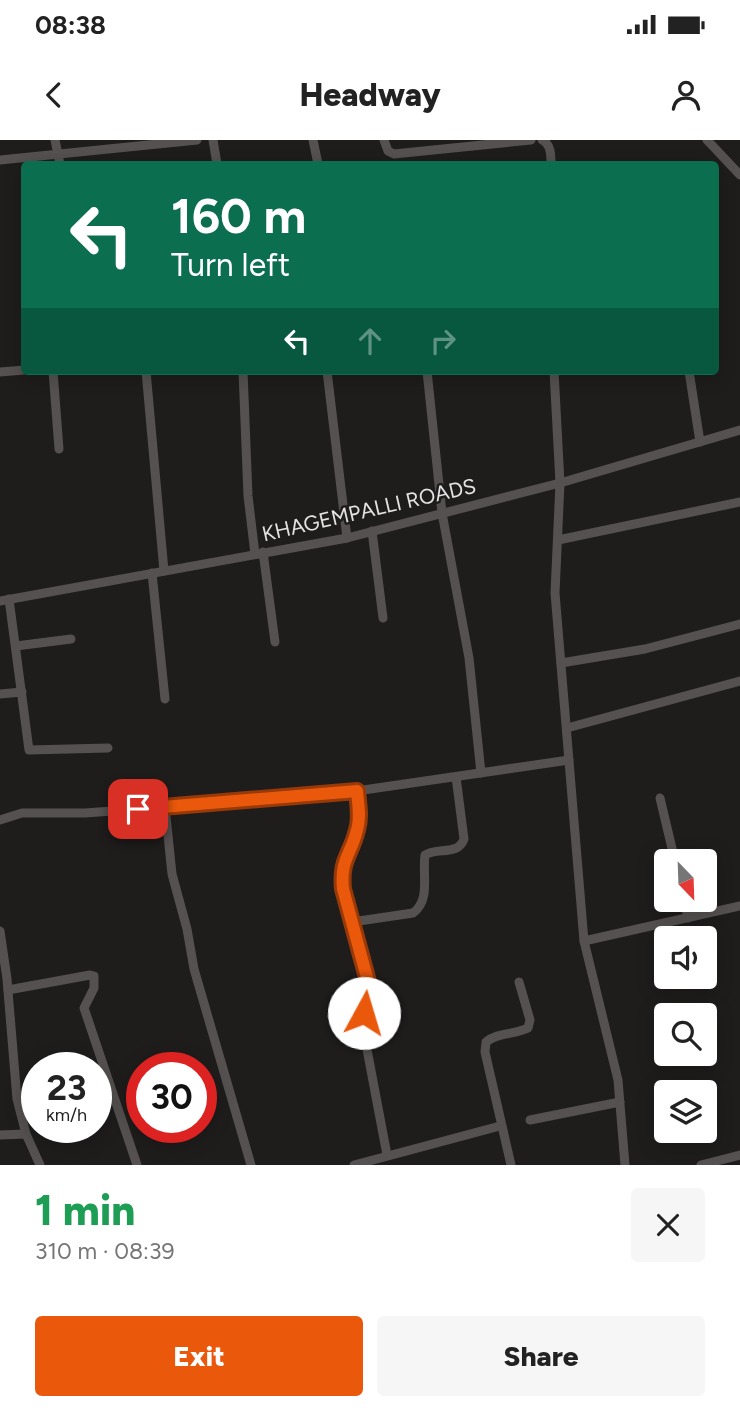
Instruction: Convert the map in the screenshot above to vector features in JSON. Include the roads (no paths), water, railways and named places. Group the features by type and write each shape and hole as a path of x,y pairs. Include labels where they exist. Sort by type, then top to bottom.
{"street":[{"path":"55,140 59,161"},
{"path":"0,160 197,140"},
{"path":"213,140 216,161"},
{"path":"313,140 317,161"},
{"path":"384,140 388,151 394,154 531,140"},
{"path":"707,140 736,163 740,175"},
{"path":"546,141 551,161"},
{"path":"0,372 21,370"},
{"path":"53,375 59,449"},
{"path":"146,375 164,571"},
{"path":"243,375 248,496 275,642"},
{"path":"327,375 347,538"},
{"path":"427,375 443,513 469,657 481,773"},
{"path":"554,375 560,483 555,593 584,941 618,1080 625,1165"},
{"path":"690,375 700,442"},
{"name":"KHAGEMPALLI ROADS","path":"5,600 347,538 560,483 740,430"},
{"path":"558,540 740,502"},
{"path":"372,531 383,618"},
{"path":"152,573 165,699"},
{"path":"5,600 16,646 29,750 108,748"},
{"path":"561,663 645,649 740,624"},
{"path":"16,646 72,639"},
{"path":"567,728 740,681"},
{"path":"0,694 22,692"},
{"path":"0,821 22,813 85,813 357,791 569,760"},
{"path":"352,922 412,913 421,907 424,899 425,855 432,851 455,849 462,846 464,839 456,776"},
{"path":"357,791 357,833 343,862 341,874 369,985 363,1030 387,1155"},
{"path":"660,798 672,849"},
{"path":"165,807 172,874 187,929 194,969 251,1165"},
{"path":"584,941 740,906"},
{"path":"687,912 688,918"},
{"path":"0,931 17,1100 21,1115"},
{"path":"8,990 94,976 94,988 84,1008 137,1165"},
{"path":"510,1165 485,1052 486,1042 494,1035 519,1032 528,1028 530,1020 519,982"},
{"path":"530,1120 620,1102"},
{"path":"355,1165 500,1126"},
{"path":"0,1135 21,1134"},
{"path":"30,1143 40,1165"},
{"path":"701,1165 740,1156"}]}
